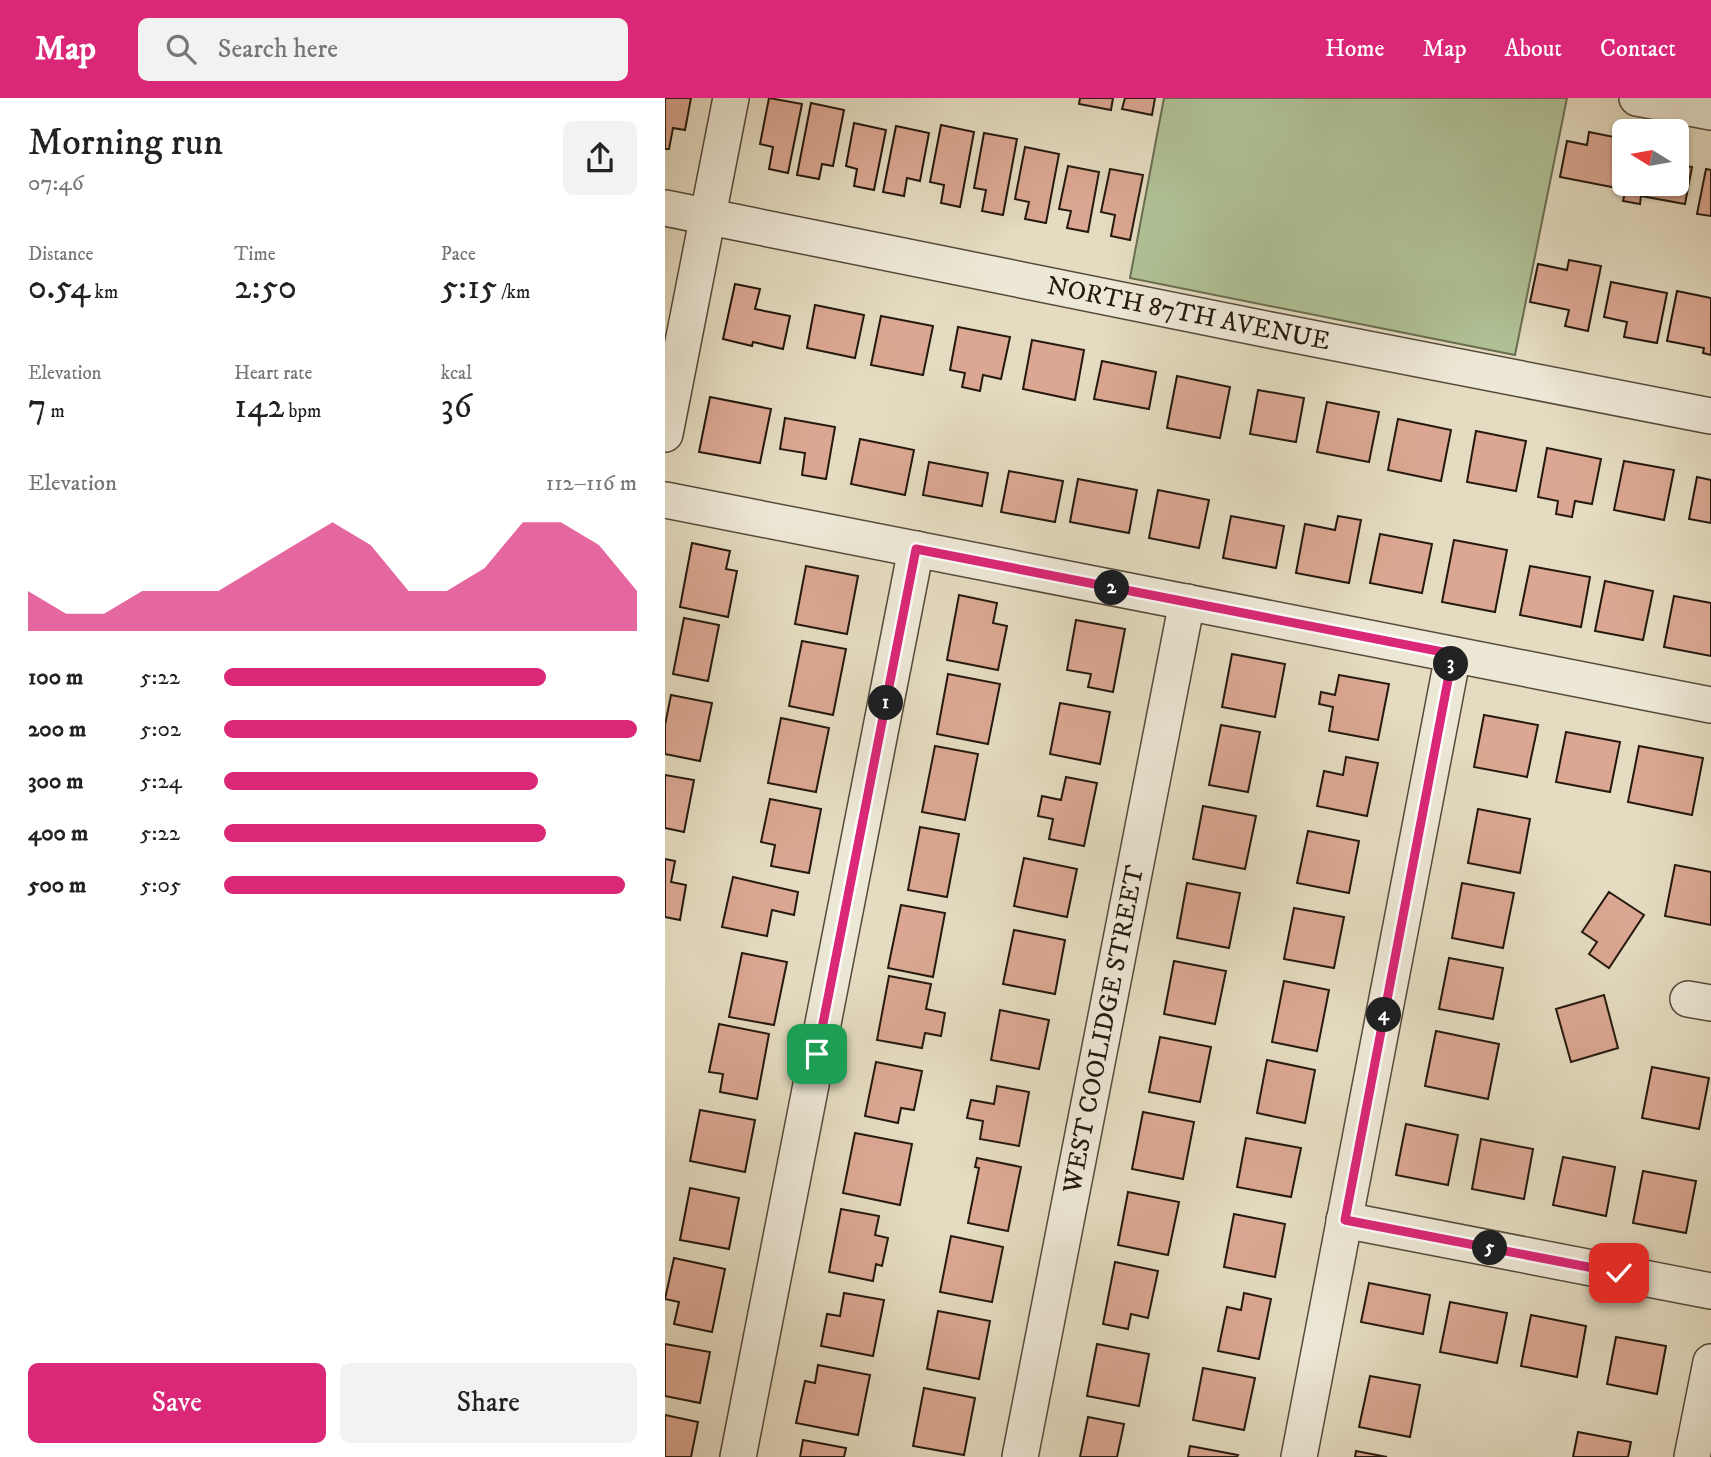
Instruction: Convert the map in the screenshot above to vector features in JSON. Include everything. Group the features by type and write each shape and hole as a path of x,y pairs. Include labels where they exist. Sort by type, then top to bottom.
{"street":[{"path":"665,434 731,98"},
{"path":"1637,98 1711,112"},
{"name":"NORTH 87TH AVENUE","path":"665,208 1711,416"},
{"path":"665,500 1711,705"},
{"path":"738,1457 916,549"},
{"name":"WEST COOLIDGE STREET","path":"1020,1457 1187,602"},
{"path":"1299,1457 1453,654"},
{"path":"1345,1220 1711,1291"},
{"path":"1692,1457 1711,1362"}],"green space":[{"path":"1164,98 1567,98 1515,355 1130,278"}],"building":[{"path":"665,98 691,98 685,130 673,128 669,149 665,149"},
{"path":"769,98 802,104 788,173 769,169 773,147 760,144"},
{"path":"1080,98 1113,98 1111,110 1079,104"},
{"path":"1125,98 1155,98 1152,115 1122,109"},
{"path":"811,103 844,110 833,166 822,164 819,179 797,175"},
{"path":"854,123 886,130 874,190 854,186 857,169 846,166"},
{"path":"941,125 974,132 960,207 941,203 944,185 930,182"},
{"path":"896,126 929,133 920,181 907,178 904,196 883,192"},
{"path":"1589,132 1612,137 1612,187 1560,177 1567,141 1587,145"},
{"path":"984,133 1017,139 1003,215 982,211 986,190 974,188"},
{"path":"1025,147 1059,154 1046,223 1025,219 1029,202 1015,199"},
{"path":"1068,166 1099,172 1088,232 1067,228 1071,211 1059,209"},
{"path":"1110,169 1143,175 1130,240 1111,236 1115,215 1101,212"},
{"path":"1706,169 1711,170 1711,216 1697,214"},
{"path":"1624,196 1641,196 1640,204 1623,201"},
{"path":"1641,196 1687,196 1685,204"},
{"path":"1569,260 1601,266 1588,331 1565,326 1569,310 1530,302 1538,264 1567,270"},
{"path":"1611,282 1667,293 1657,343 1624,337 1627,322 1604,317"},
{"path":"735,284 760,289 755,309 790,316 783,349 753,342 752,346 723,339"},
{"path":"1677,291 1711,298 1711,355 1703,353 1704,348 1667,341"},
{"path":"815,305 864,315 855,358 807,348"},
{"path":"881,316 933,326 923,375 871,365"},
{"path":"958,327 1010,337 1001,379 983,375 980,391 962,387 965,373 950,370"},
{"path":"1032,340 1084,350 1075,400 1023,389"},
{"path":"1102,361 1156,372 1149,409 1094,399"},
{"path":"1177,376 1230,387 1220,438 1167,428"},
{"path":"1258,390 1304,398 1296,442 1250,434"},
{"path":"710,397 771,409 760,463 699,452"},
{"path":"1327,402 1379,412 1369,462 1317,452"},
{"path":"785,418 835,427 826,479 802,475 805,453 780,449"},
{"path":"1398,419 1451,430 1441,481 1388,470"},
{"path":"1476,431 1526,441 1516,491 1467,482"},
{"path":"860,439 914,450 905,495 851,484"},
{"path":"1547,448 1601,459 1592,504 1575,501 1572,517 1556,514 1558,501 1538,497"},
{"path":"1624,461 1674,470 1664,520 1614,510"},
{"path":"929,462 988,473 982,506 923,495"},
{"path":"1009,471 1063,481 1055,522 1001,512"},
{"path":"1697,477 1711,480 1711,523 1689,519"},
{"path":"1078,479 1137,490 1129,533 1070,522"},
{"path":"1158,490 1209,500 1199,548 1149,538"},
{"path":"1231,516 1284,526 1276,568 1223,558"},
{"path":"1338,516 1361,520 1349,583 1296,573 1305,524 1335,530"},
{"path":"1380,534 1432,544 1422,593 1370,583"},
{"path":"1454,540 1507,550 1495,612 1442,602"},
{"path":"692,543 730,551 726,569 737,571 728,617 680,607"},
{"path":"806,566 858,576 847,634 795,624"},
{"path":"1530,566 1590,577 1581,627 1520,615"},
{"path":"1605,581 1653,591 1643,640 1595,631"},
{"path":"959,595 997,603 993,623 1007,626 998,670 947,660"},
{"path":"1674,596 1711,603 1711,656 1664,647"},
{"path":"684,618 719,625 708,681 673,674"},
{"path":"1076,620 1125,629 1113,692 1088,687 1091,674 1067,670"},
{"path":"802,641 846,649 833,715 789,706"},
{"path":"1232,654 1285,664 1275,717 1222,707"},
{"path":"948,674 1000,684 988,744 937,734"},
{"path":"1339,675 1389,684 1378,740 1329,731 1333,707 1319,704 1321,692 1335,695"},
{"path":"671,695 712,703 700,761 665,754 665,725"},
{"path":"1060,703 1110,712 1100,764 1050,754"},
{"path":"1484,715 1538,725 1527,777 1474,767"},
{"path":"781,718 829,728 816,792 768,783"},
{"path":"1221,725 1260,732 1248,792 1209,785"},
{"path":"1566,732 1620,742 1610,792 1556,782"},
{"path":"935,746 978,754 965,820 922,812"},
{"path":"1639,746 1703,758 1692,815 1628,802"},
{"path":"1346,757 1378,763 1367,816 1317,806 1324,771 1343,775"},
{"path":"665,775 694,780 684,832 665,828"},
{"path":"1066,777 1097,783 1084,846 1049,839 1053,819 1038,816 1042,796 1061,800"},
{"path":"770,799 821,809 809,873 771,866 775,845 761,842"},
{"path":"1203,806 1256,816 1245,869 1193,859"},
{"path":"1478,809 1530,819 1520,873 1468,863"},
{"path":"920,827 959,834 947,897 908,890"},
{"path":"1308,831 1359,841 1349,893 1297,883"},
{"path":"1024,858 1077,869 1067,917 1014,906"},
{"path":"665,859 675,861 671,882 686,885 680,920 665,917"},
{"path":"1675,865 1711,872 1711,925 1665,916"},
{"path":"733,877 798,892 794,915 772,910 767,936 722,927"},
{"path":"1187,883 1240,893 1229,948 1177,938"},
{"path":"1462,883 1514,893 1503,948 1452,938"},
{"path":"1609,892 1644,915 1609,968 1589,954 1597,942 1582,932"},
{"path":"901,905 945,913 933,977 888,968"},
{"path":"1294,908 1344,917 1334,968 1284,959"},
{"path":"1014,930 1065,940 1055,994 1003,984"},
{"path":"742,953 787,962 774,1025 729,1017"},
{"path":"1449,958 1503,968 1493,1019 1439,1009"},
{"path":"1174,961 1226,971 1215,1024 1164,1014"},
{"path":"889,976 931,984 926,1009 945,1013 941,1036 925,1033 922,1048 877,1040"},
{"path":"1284,981 1329,990 1317,1051 1272,1042"},
{"path":"1604,995 1618,1048 1571,1062 1556,1009"},
{"path":"1000,1010 1049,1020 1039,1069 991,1060"},
{"path":"719,1024 769,1034 757,1099 720,1092 723,1074 709,1072"},
{"path":"1436,1031 1499,1044 1488,1099 1425,1086"},
{"path":"1160,1037 1211,1047 1200,1102 1149,1092"},
{"path":"1267,1060 1315,1070 1305,1123 1257,1113"},
{"path":"876,1062 922,1071 914,1110 901,1108 898,1123 865,1116"},
{"path":"1652,1067 1709,1078 1699,1129 1642,1118"},
{"path":"997,1086 1029,1092 1019,1146 980,1139 983,1121 967,1118 971,1100 994,1104"},
{"path":"700,1110 755,1120 745,1172 690,1161"},
{"path":"1143,1112 1194,1122 1183,1179 1132,1169"},
{"path":"1406,1124 1458,1135 1448,1185 1396,1175"},
{"path":"855,1133 912,1144 900,1205 843,1193"},
{"path":"1246,1138 1301,1148 1291,1197 1237,1187"},
{"path":"1481,1139 1533,1149 1524,1199 1472,1189"},
{"path":"1563,1157 1615,1167 1606,1216 1553,1205"},
{"path":"977,1158 1021,1167 1008,1231 968,1223 979,1168 975,1167"},
{"path":"1643,1171 1696,1181 1686,1233 1633,1223"},
{"path":"690,1188 739,1198 729,1249 680,1240"},
{"path":"1128,1192 1179,1202 1168,1255 1118,1245"},
{"path":"841,1209 879,1216 875,1235 888,1238 882,1266 876,1264 873,1281 829,1272"},
{"path":"1234,1214 1285,1224 1275,1277 1224,1267"},
{"path":"951,1236 1003,1247 992,1302 940,1292"},
{"path":"674,1258 725,1269 712,1332 674,1324 679,1302 665,1299"},
{"path":"1115,1262 1158,1271 1148,1318 1131,1314 1128,1329 1103,1324"},
{"path":"1369,1283 1430,1295 1423,1334 1361,1322"},
{"path":"844,1293 884,1300 873,1356 821,1346 827,1314 840,1316"},
{"path":"1244,1293 1271,1299 1259,1359 1218,1351 1227,1307 1241,1310"},
{"path":"1450,1302 1507,1313 1497,1363 1440,1352"},
{"path":"938,1311 990,1321 979,1379 927,1369"},
{"path":"1531,1315 1586,1326 1577,1377 1521,1366"},
{"path":"1616,1337 1666,1346 1657,1394 1607,1384"},
{"path":"665,1344 710,1352 700,1403 665,1396"},
{"path":"1097,1344 1149,1354 1139,1406 1087,1396"},
{"path":"818,1365 870,1375 858,1435 796,1423 805,1381 815,1383"},
{"path":"1203,1368 1255,1378 1244,1430 1193,1420"},
{"path":"1370,1376 1420,1385 1410,1437 1359,1427"},
{"path":"924,1388 975,1398 964,1455 913,1446"},
{"path":"665,1415 698,1422 691,1457 665,1457"},
{"path":"1088,1417 1124,1424 1117,1457 1080,1457"},
{"path":"1578,1432 1631,1442 1628,1457 1573,1457"},
{"path":"803,1440 846,1448 844,1457 800,1457"},
{"path":"1190,1446 1238,1455 1188,1457"},
{"path":"1356,1451 1387,1457 1355,1457"}],"route":[{"path":"817,1054 916,549 1453,654 1345,1220 1619,1273"}]}
